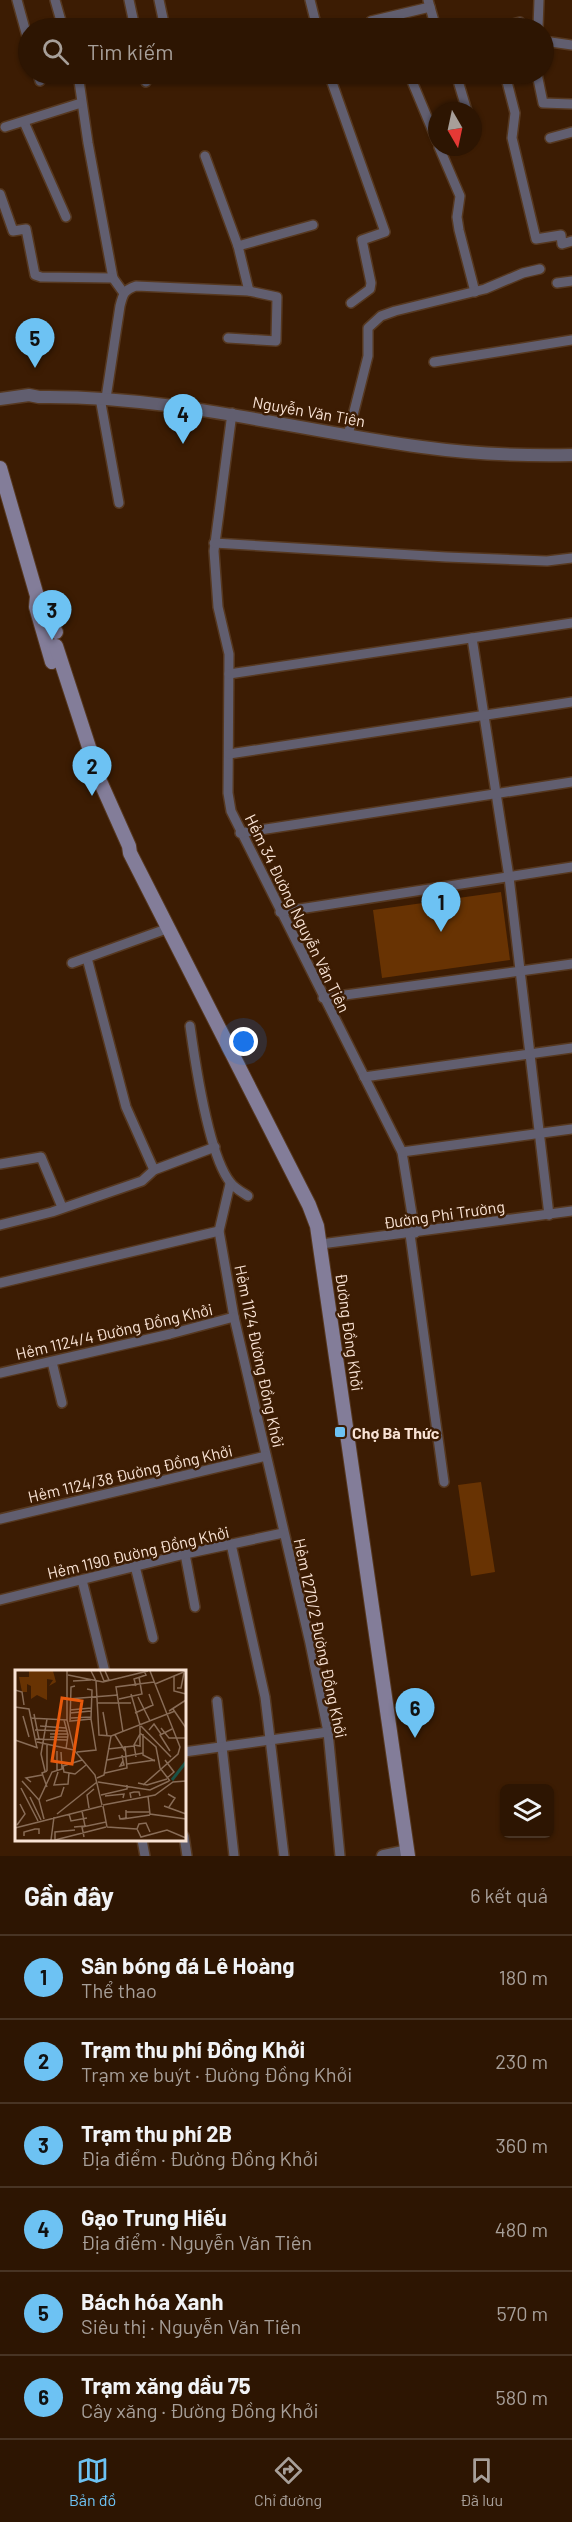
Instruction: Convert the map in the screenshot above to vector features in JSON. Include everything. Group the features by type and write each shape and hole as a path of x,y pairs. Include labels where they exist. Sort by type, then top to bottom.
{"main road":[{"name":"Đường Đồng Khởi","path":"0,468 37,596 36,607 78,743 109,823 123,850 130,853"},
{"name":"Đường Đồng Khởi","path":"37,596 44,603 100,781 130,853 309,1205 321,1244 407,1853"}],"street":[{"path":"17,0 22,18"},
{"path":"55,0 60,18"},
{"path":"129,0 133,18"},
{"path":"159,0 163,18"},
{"path":"310,0 314,18"},
{"path":"538,18 539,0"},
{"path":"381,18 429,3 433,18"},
{"path":"554,43 572,45"},
{"path":"79,84 113,278 123,292 103,398 119,503"},
{"path":"333,84 385,232 362,240 371,283 370,289 351,303"},
{"path":"413,84 428,119"},
{"path":"459,84 464,102"},
{"path":"508,84 515,113 512,138 536,239 561,236 562,244 572,241"},
{"path":"539,84 543,103 572,104"},
{"path":"5,127 81,103"},
{"path":"24,122 66,217"},
{"path":"550,138 572,132"},
{"path":"205,156 238,246 249,291"},
{"path":"444,156 460,196 457,217 459,230 476,292"},
{"path":"0,194 13,231 26,229 35,275 113,278"},
{"path":"238,246 314,225"},
{"path":"348,435 368,356 368,328 381,316 476,292 523,273 540,269"},
{"path":"557,284 572,281"},
{"path":"123,292 136,286 249,291 271,294 278,300 281,342 228,338"},
{"path":"434,362 572,340"},
{"name":"Nguyễn Văn Tiên","path":"2,402 33,401 39,397 103,398 232,413 348,435 452,451 572,455"},
{"name":"Hẻm 34 Đường Nguyễn Văn Tiên","path":"232,413 214,543 216,594 228,644 230,805 240,833 402,1152 444,1482"},
{"path":"214,543 413,556 547,561 572,558"},
{"path":"229,674 572,623"},
{"path":"472,638 509,877 549,1215"},
{"path":"229,754 572,702"},
{"path":"240,833 572,782"},
{"path":"280,912 572,867"},
{"path":"72,963 169,928"},
{"path":"87,958 126,1107 154,1170"},
{"path":"323,998 572,964"},
{"path":"190,1026 197,1071 215,1147 230,1184 248,1196"},
{"path":"363,1077 572,1048"},
{"path":"402,1152 572,1129"},
{"path":"0,1225 52,1212 142,1181 154,1170 215,1147"},
{"path":"0,1164 41,1157 62,1207"},
{"name":"Hẻm 1124 Đường Đồng Khởi","path":"230,1184 219,1232 234,1317 283,1533"},
{"name":"Đường Phi Trường","path":"321,1244 572,1212"},
{"path":"0,1283 219,1232"},
{"name":"Hẻm 1124/4 Đường Đồng Khởi","path":"0,1373 234,1317"},
{"path":"52,1362 62,1403"},
{"name":"Hẻm 1124/38 Đường Đồng Khởi","path":"0,1519 266,1456"},
{"name":"Hẻm 1190 Đường Đồng Khởi","path":"0,1600 185,1554 283,1533"},
{"name":"Hẻm 1270/2 Đường Đồng Khởi","path":"283,1533 310,1643 328,1732 340,1856"},
{"path":"231,1544 256,1648 284,1856"},
{"path":"185,1554 195,1607"},
{"path":"135,1566 153,1638"},
{"path":"82,1580 105,1670"},
{"path":"217,1701 224,1745 234,1856"},
{"path":"186,1752 328,1732"},
{"path":"142,1841 145,1856"},
{"path":"185,1841 187,1856"},
{"path":"383,1856 407,1853"}],"shaded area":[{"path":"501,892 510,960 382,978 373,910"},
{"path":"481,1482 495,1572 471,1576 458,1485"}],"place":[{"name":"Bách hóa Xanh","path":"35,368"},
{"name":"Gạo Trung Hiếu","path":"183,444"},
{"name":"Trạm thu phí 2B","path":"52,640"},
{"name":"Trạm thu phí Đồng Khởi","path":"92,796"},
{"name":"Sân bóng đá Lê Hoàng","path":"441,932"},
{"name":"Chợ Bà Thức","path":"340,1432"},
{"name":"Trạm xăng dầu 75","path":"415,1738"}]}
